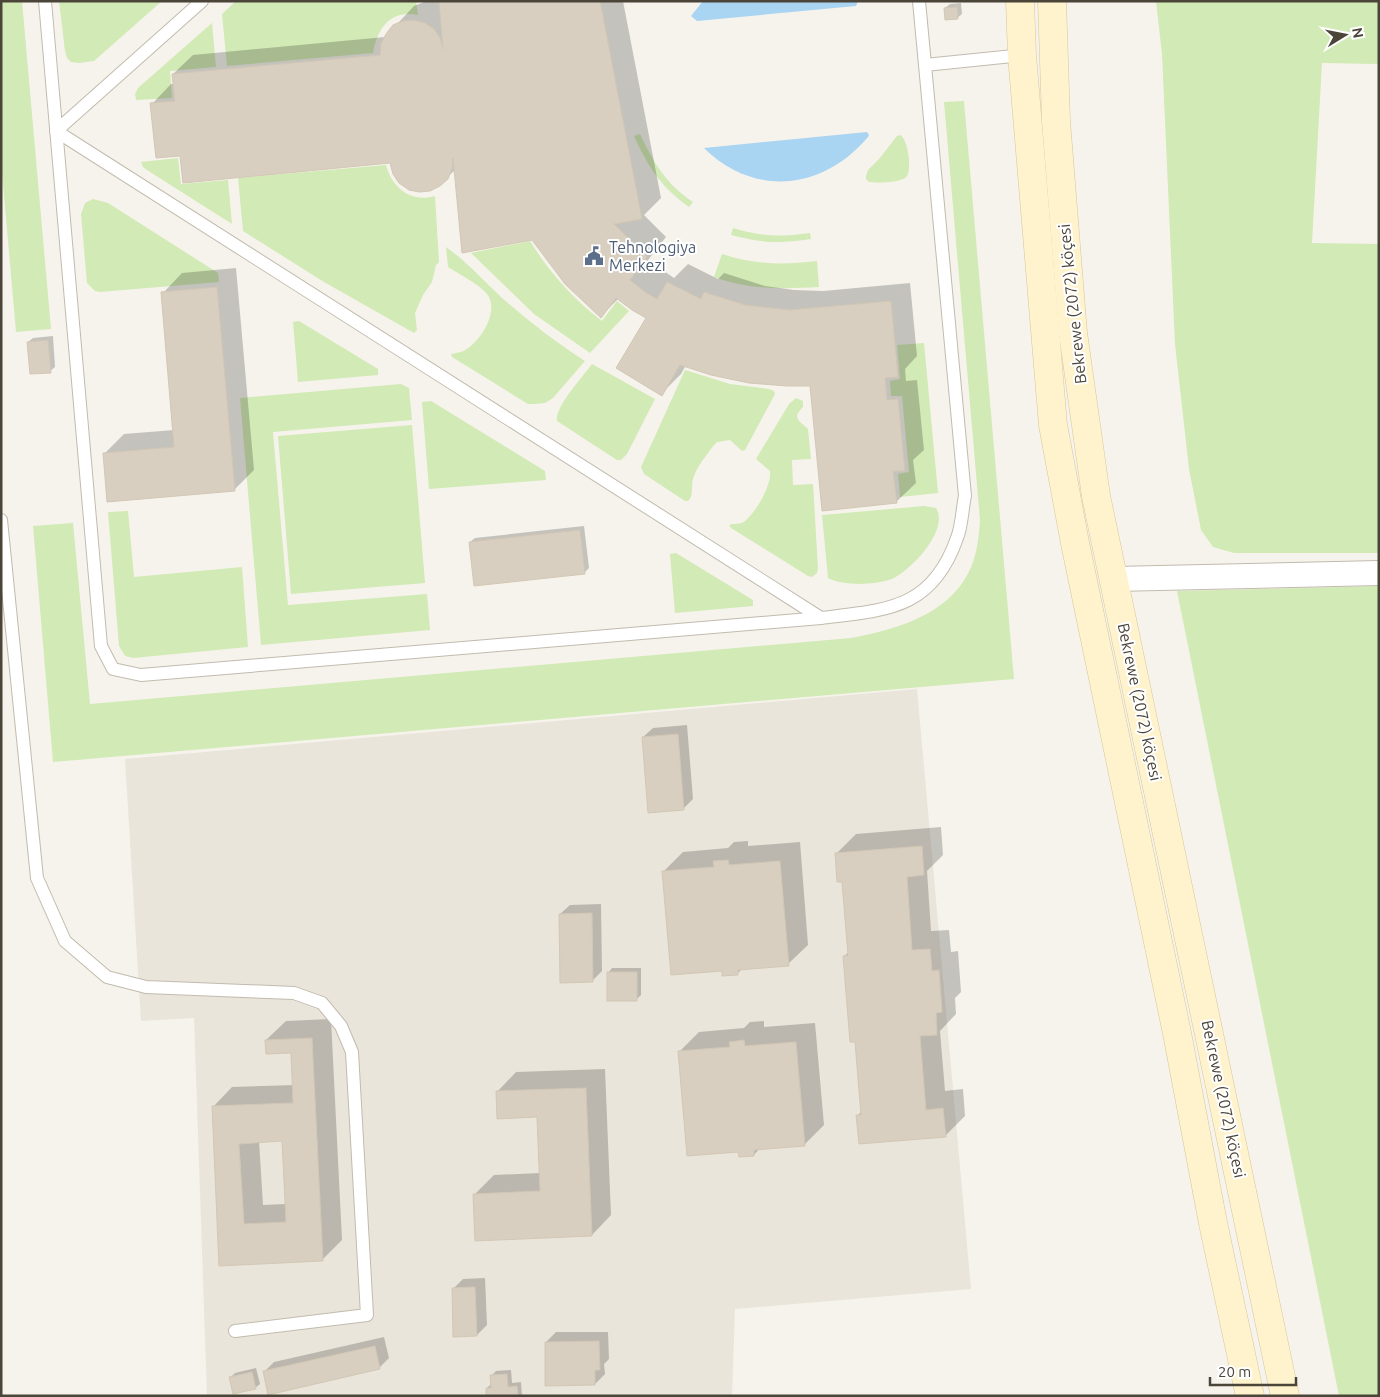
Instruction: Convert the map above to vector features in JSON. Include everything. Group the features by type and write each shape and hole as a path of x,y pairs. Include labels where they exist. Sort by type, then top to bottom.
{"main road":[{"name":"Bekrewe (2072) köçesi","path":"1020,1 1022,55 1053,425 1075,543 1250,1396"},
{"name":"Bekrewe (2072) köçesi","path":"1052,1 1056,121 1073,333 1096,496 1285,1396"}],"street":[{"path":"1114,579 1379,573"}],"lane":[{"path":"45,1 101,646 113,669 141,675 821,618 876,611 901,604 923,592 937,578 948,560 958,537 965,496 919,1"},
{"path":"56,131 202,1"},
{"path":"925,65 1022,55"},
{"path":"56,131 821,618"},
{"path":"1,520 37,878 65,941 107,977 146,987 294,993 322,1003 341,1026 352,1052 367,1315 235,1331"}],"shaded area":[{"path":"917,689 971,1289 735,1309 732,1396 207,1396 194,1018 141,1021 125,759"}],"green space":[{"path":"1,1 22,1 51,329 16,332 1,161"},
{"path":"59,1 162,1 94,61 78,63 71,62 67,58"},
{"path":"236,1 416,1 418,15 400,15 387,23 378,36 373,53 227,66 222,14"},
{"path":"1156,1 1379,1 1379,64 1322,63 1312,243 1379,244 1379,553 1234,553 1213,547 1201,530 1189,469 1175,344 1162,54"},
{"path":"212,23 216,67 170,71 172,98 136,100 135,94 138,88"},
{"path":"964,101 1014,679 53,762 33,526 73,523 90,704 851,638 906,623 923,616 939,606 965,580 973,562 977,546 980,520 944,102"},
{"path":"640,134 661,172 683,195 693,202 689,207 656,176 634,136"},
{"path":"900,135 905,142 908,154 909,167 907,176 895,181 869,182 866,179 868,170 897,136"},
{"path":"178,158 181,184 228,180 232,224 147,170 141,162"},
{"path":"386,165 393,181 404,192 418,197 435,196 439,262 436,265 432,282 423,295 415,313 417,330 414,333 324,282 243,231 238,178"},
{"path":"93,199 108,203 218,273 219,282 95,291 87,283 81,214 85,203"},
{"path":"733,228 772,235 810,233 811,239 789,242 752,240 731,235"},
{"path":"530,241 562,284 581,304 602,321 617,301 629,311 590,353 534,314 471,253"},
{"path":"446,247 520,313 585,361 553,398 545,403 528,404 452,357 451,354 463,351 477,340 487,325 491,308 487,294 483,290 448,267"},
{"path":"722,254 734,258 769,263 817,261 819,287 779,288 753,286 714,277"},
{"path":"299,321 378,369 378,375 298,382 293,322"},
{"path":"924,343 938,493 900,497 898,474 909,472 902,396 891,396 890,381 900,379 897,345"},
{"path":"592,364 655,399 627,454 621,460 617,460 557,421 560,408"},
{"path":"685,370 730,384 769,389 774,391 775,394 745,450 742,451 730,440 717,442 714,445 695,474 692,482 691,496 688,501 685,501 644,474 641,467"},
{"path":"401,384 409,388 412,420 273,432 288,605 427,594 430,630 261,645 240,398"},
{"path":"796,398 803,401 803,407 797,417 808,429 811,459 792,460 793,485 813,484 818,568 817,573 812,577 729,525 745,521 754,511 766,491 770,471 756,459 789,404"},
{"path":"431,401 545,471 546,480 429,489 422,402"},
{"path":"412,425 425,583 291,594 278,436"},
{"path":"924,506 936,508 939,517 937,528 933,539 925,550 907,569 889,580 875,583 858,584 834,581 828,578 822,515"},
{"path":"128,511 134,577 242,567 248,647 133,658 125,656 119,646 108,512"},
{"path":"676,553 753,600 753,606 675,613 670,554"},
{"path":"1379,586 1379,1396 1339,1396 1177,591"}],"water":[{"path":"703,1 858,1 856,6 697,21 691,16"},
{"path":"867,132 868,137 850,155 831,168 810,177 788,181 766,180 745,175 724,164 704,148"}],"building":[{"name":"Tehnologiya Merkezi","path":"439,1 600,1 642,219 614,224 647,257 630,280 645,292 657,299 667,282 701,299 704,292 745,305 789,310 891,301 898,377 885,378 887,400 898,399 905,471 893,471 897,503 822,511 810,386 749,383 711,375 680,365 662,396 616,368 646,318 616,298 601,318 565,284 532,240 462,253 453,158 452,169 448,179 430,191 419,192 409,190 399,183 393,174 390,163 183,183 180,156 156,158 150,103 175,101 172,74 380,55 381,44 386,34 393,25 403,21 414,20 425,23 434,29 440,38 443,49"},
{"path":"957,7 958,19 945,20 944,8"},
{"path":"217,287 235,491 107,502 103,453 174,447 161,292"},
{"path":"48,340 51,373 30,374 27,342"},
{"path":"580,530 585,574 474,586 469,542"},
{"path":"678,734 684,810 648,813 642,737"},
{"path":"922,846 924,875 907,877 912,950 930,949 932,971 939,970 942,1012 936,1013 937,1035 920,1036 926,1110 943,1108 946,1137 859,1144 856,1115 861,1115 855,1042 850,1042 843,956 848,955 842,882 837,882 835,853"},
{"path":"728,860 729,865 780,861 789,966 738,970 738,975 722,976 722,971 671,975 662,871 714,867 713,861"},
{"path":"592,913 593,982 560,983 559,914"},
{"path":"607,972 637,972 637,1001 607,1001"},
{"path":"312,1038 323,1261 219,1266 212,1106 293,1103 291,1053 266,1054 265,1040","holes":["282,1141 286,1222 244,1224 239,1144"]},
{"path":"744,1040 745,1046 796,1042 805,1146 754,1150 754,1156 739,1157 738,1152 687,1156 678,1051 730,1047 729,1042"},
{"path":"586,1088 592,1236 475,1241 473,1194 540,1191 537,1117 497,1119 496,1091"},
{"path":"475,1287 477,1336 453,1337 452,1288"},
{"path":"599,1341 600,1370 595,1370 595,1385 545,1386 545,1342"},
{"path":"375,1346 380,1369 268,1395 263,1371"},
{"path":"252,1372 256,1389 233,1394 229,1377"},
{"path":"507,1374 508,1387 517,1386 518,1396 486,1396 486,1388 491,1388 490,1375"}],"place":[{"name":"Tehnologiya Merkezi","path":"594,256"}]}
